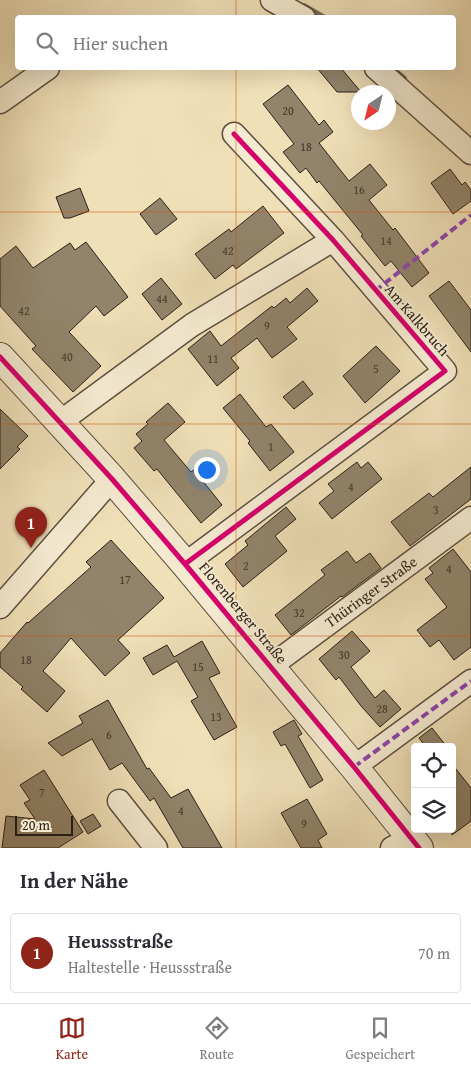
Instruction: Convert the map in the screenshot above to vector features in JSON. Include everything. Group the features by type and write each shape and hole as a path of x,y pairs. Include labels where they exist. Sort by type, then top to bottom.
{"street":[{"path":"272,0 299,15"},
{"path":"0,102 45,70"},
{"path":"378,70 471,153"},
{"name":"Am Kalkbruch","path":"185,564 445,371 333,240 234,134"},
{"path":"60,422 192,325 333,240"},
{"name":"Florenberger Straße","path":"0,357 112,479 185,564 354,767 407,845"},
{"path":"0,608 112,479"},
{"name":"Thüringer Straße","path":"270,666 471,518"},
{"path":"354,767 471,682"},
{"path":"119,801 156,848"}],"building":[{"path":"319,70 343,70 355,85 351,85 351,92 337,92"},
{"path":"288,85 319,125 324,120 333,132 319,143 349,181 370,164 387,185 369,200 393,230 395,228 429,273 412,287 391,261 385,266 361,236 363,235 319,181 317,183 306,168 300,173 283,152 294,144 263,104"},
{"path":"450,169 462,185 465,182 471,190 471,201 453,214 431,183"},
{"path":"80,188 89,211 70,218 64,218 56,197"},
{"path":"160,198 177,219 156,235 140,214"},
{"path":"263,206 284,233 236,269 233,265 215,279 195,254 229,229 231,232"},
{"path":"86,242 128,297 104,316 96,306 69,332 101,366 73,392 32,349 36,346 0,306 0,259 16,246 33,268 70,243 75,250"},
{"path":"161,278 182,304 162,320 142,294"},
{"path":"449,281 471,310 471,352 429,296"},
{"path":"307,288 318,301 287,327 297,339 272,358 257,338 231,358 239,368 217,386 188,349 210,331 221,346 272,306 274,308 286,298 290,303"},
{"path":"376,346 400,371 365,403 343,376"},
{"path":"303,381 313,394 294,409 283,397"},
{"path":"240,394 266,427 271,424 294,452 270,471 248,443 250,441 223,408"},
{"path":"168,403 185,422 164,440 191,472 194,470 222,505 201,523 157,469 154,471 134,448 142,441 136,434 148,424 146,422"},
{"path":"0,409 28,436 17,447 20,449 0,469"},
{"path":"357,462 361,468 368,462 382,479 332,519 319,503 334,491 328,484"},
{"path":"471,467 471,499 410,546 391,522 429,493 433,497"},
{"path":"286,507 296,519 275,536 287,551 243,587 225,564 248,545 245,541"},
{"path":"111,540 164,598 118,640 130,653 105,676 71,638 43,671 65,691 47,712 0,667 0,653 27,622 91,567 86,562"},
{"path":"453,549 471,572 471,647 454,660 439,640 430,647 417,630 447,607 425,579 433,573 429,568"},
{"path":"347,551 356,563 370,553 381,568 291,635 275,615 325,575 321,570"},
{"path":"352,631 370,651 351,667 375,698 384,690 401,709 380,727 339,677 336,680 319,659"},
{"path":"202,641 220,673 209,678 237,727 214,740 191,701 198,697 177,661 153,675 143,658 167,645 174,657"},
{"path":"108,700 147,769 149,768 171,798 188,789 222,848 183,848 154,798 150,801 122,763 110,770 92,739 62,756 48,743 83,723 79,716"},
{"path":"294,720 302,734 298,736 323,780 310,788 285,744 281,746 273,732"},
{"path":"432,728 444,743 423,743 419,738"},
{"path":"456,769 471,788 471,821 456,832"},
{"path":"44,770 83,832 58,848 2,848 6,816 35,819 24,803 30,800 20,785"},
{"path":"307,799 327,834 318,840 322,848 301,848 281,813"},
{"path":"93,814 101,826 88,834 80,821"}],"waterway":[{"path":"304,6 320,15"},
{"path":"394,70 404,78"}],"marked path":[{"path":"375,291 471,215"},
{"path":"354,767 471,681"}],"cycle path":[{"path":"185,564 445,371 333,240 234,134"},
{"path":"0,357 112,479 185,564 419,848"}],"place":[{"name":"Heussstraße","path":"31,548"}]}
